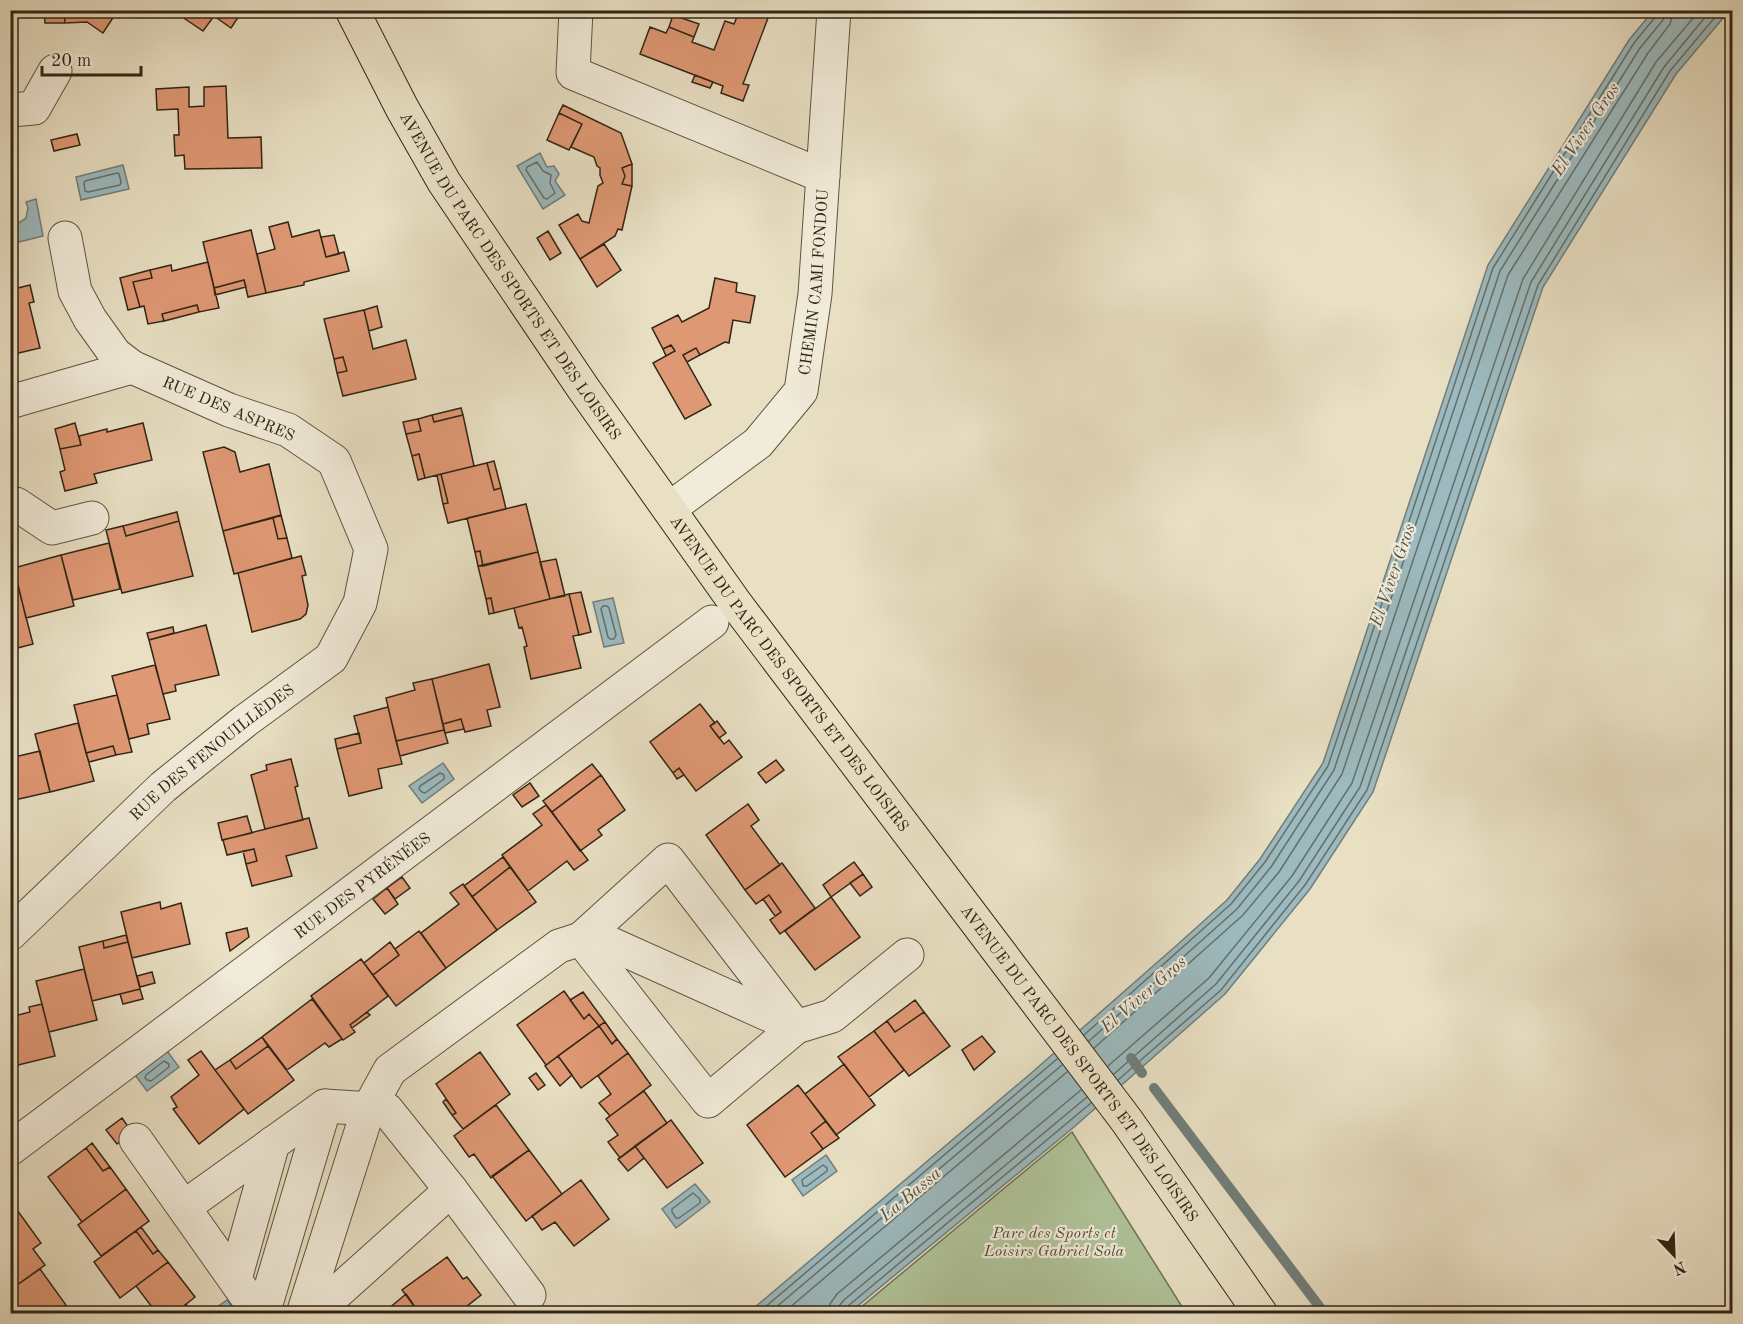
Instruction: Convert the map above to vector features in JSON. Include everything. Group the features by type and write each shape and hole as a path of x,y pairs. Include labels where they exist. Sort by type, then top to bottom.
{"main road":[{"name":"AVENUE DU PARC DES SPORTS ET DES LOISIRS","path":"352,10 402,108 444,182 583,388 743,613 1127,1121 1262,1314"}],"street":[{"name":"CHEMIN CAMI FONDOU","path":"576,10 573,73 823,176"},
{"name":"CHEMIN CAMI FONDOU","path":"669,509 758,443 801,391 815,294 834,10"},
{"path":"10,110 34,108 55,71"},
{"name":"RUE DES ASPRES","path":"65,238 75,291 90,319 115,354 132,367 230,410 288,430 334,460 371,549"},
{"path":"10,402 132,367"},
{"path":"10,506 16,504 51,528 92,518"},
{"name":"RUE DES FENOUILLÈDES","path":"10,934 162,787 245,721 331,658 360,603 371,549"},
{"name":"RUE DES PYRÉNÉES","path":"10,1149 712,622"},
{"path":"303,1314 368,1110 390,1070 559,946 580,939 668,860 796,1027"},
{"path":"580,939 609,943 796,1027"},
{"path":"580,939 708,1101 796,1027 832,1016 907,955"},
{"path":"261,1314 325,1107"},
{"path":"184,1207 325,1107 387,1110 451,1190 529,1295"},
{"path":"136,1140 261,1314"},
{"path":"235,1279 273,1143"},
{"path":"313,1314 451,1190"}],"green space":[{"name":"Parc des Sports et Loisirs Gabriel Sola","path":"1072,1132 1186,1313 854,1313"}],"water":[{"path":"1653,11 1729,11 1676,74 1543,287 1373,792 1310,889 1225,994 1074,1127 849,1313 747,1314 1029,1075 1177,945 1227,900 1260,859 1323,763 1488,265 1629,40"},
{"path":"540,153 547,167 554,166 559,174 555,181 565,195 543,209 517,166"},
{"path":"123,165 129,189 81,200 76,177"},
{"path":"36,199 43,236 11,244 11,224 26,218 28,208 26,202"},
{"path":"613,598 624,643 604,647 593,602"},
{"path":"443,763 454,779 422,803 409,786"},
{"path":"167,1051 179,1067 147,1091 135,1075"},
{"path":"826,1155 837,1171 803,1196 792,1180"},
{"path":"695,1184 710,1202 676,1228 662,1209"},
{"path":"227,1300 237,1313 210,1312"}],"building":[{"path":"44,10 64,10 65,23 45,23"},
{"path":"64,10 118,10 103,33 87,22 65,23"},
{"path":"172,10 243,10 231,28 214,16 203,31"},
{"path":"735,10 771,10 743,84 749,85 743,101 721,93 723,86 640,54 650,27 666,33 669,27 694,37 692,42 714,50 725,21 734,24 739,12"},
{"path":"673,15 699,24 694,37 669,27"},
{"path":"695,75 713,82 710,88 692,82"},
{"path":"226,86 228,138 261,137 262,168 185,169 184,155 175,156 174,135 179,135 178,109 157,110 156,89 189,87 189,107 204,106 204,87"},
{"path":"563,105 621,133 632,164 622,168 625,176 622,184 632,186 622,230 618,229 615,236 580,259 559,225 578,214 582,221 589,223 598,186 603,183 600,168 594,157 571,147 582,124 559,113"},
{"path":"559,113 582,124 569,150 547,140"},
{"path":"77,134 80,145 54,151 51,140"},
{"path":"632,164 632,186 622,184 625,176 622,168"},
{"path":"288,222 292,237 319,230 326,257 344,252 349,271 304,282 304,285 266,293 257,254 275,249 269,227"},
{"path":"251,230 266,293 248,297 244,280 214,288 203,242"},
{"path":"548,231 561,253 550,260 537,238"},
{"path":"334,235 339,254 326,257 321,237"},
{"path":"604,244 621,270 597,287 580,259"},
{"path":"208,262 219,308 199,312 197,305 162,314 164,321 148,324 144,306 140,307 133,282 152,278 150,270 171,265 172,271"},
{"path":"150,270 152,278 133,282 140,307 128,310 120,278"},
{"path":"715,278 737,283 736,292 755,296 750,323 733,320 729,343 725,342 700,355 696,348 683,355 711,405 685,419 653,363 675,351 671,345 663,349 652,328 678,315 682,322 709,308"},
{"path":"244,280 246,287 215,295 214,288"},
{"path":"30,285 34,302 29,303 40,348 10,355 10,290"},
{"path":"197,305 199,312 164,321 162,314"},
{"path":"377,306 382,327 369,331 364,310"},
{"path":"364,310 373,349 406,340 416,379 343,396 337,373 347,371 343,357 334,359 324,319"},
{"path":"671,345 675,351 666,356 663,349"},
{"path":"696,348 700,355 687,362 683,355"},
{"path":"343,357 347,371 337,373 334,359"},
{"path":"461,408 463,415 434,422 432,415"},
{"path":"432,415 434,422 463,415 474,466 425,478 419,454 412,456 406,434 421,431 418,419"},
{"path":"418,419 421,431 406,434 403,422"},
{"path":"75,423 81,445 60,449 55,429"},
{"path":"143,423 152,460 94,474 97,483 65,491 60,472 65,470 60,449 81,445 79,436"},
{"path":"224,447 235,452 240,472 269,464 281,515 223,531 203,452"},
{"path":"419,454 425,478 418,480 412,456"},
{"path":"494,461 501,488 494,490 487,463"},
{"path":"487,463 494,490 501,488 506,509 448,523 443,504 448,503 441,474"},
{"path":"441,474 448,503 443,504 437,475"},
{"path":"526,504 538,552 483,566 480,551 475,552 467,518"},
{"path":"177,512 179,521 126,536 123,526"},
{"path":"281,515 287,538 278,539 273,518"},
{"path":"273,518 278,539 287,538 292,558 234,574 223,531"},
{"path":"179,521 193,576 122,593 106,530 123,526 126,536"},
{"path":"109,543 120,589 73,600 61,555"},
{"path":"480,551 483,566 478,566 475,552"},
{"path":"538,552 550,599 494,613 491,598 486,599 478,566"},
{"path":"61,555 74,606 26,618 14,568"},
{"path":"301,556 306,575 302,576 308,605 306,614 300,619 252,632 238,573"},
{"path":"556,559 565,596 550,599 540,562"},
{"path":"18,586 33,644 10,650 10,587"},
{"path":"581,592 591,632 579,635 569,594"},
{"path":"569,594 579,635 573,636 581,668 531,679 524,647 527,646 514,608"},
{"path":"491,598 494,613 489,614 486,599"},
{"path":"206,625 219,675 175,685 176,691 163,694 149,640"},
{"path":"173,627 174,633 149,640 147,633"},
{"path":"489,664 500,707 487,710 491,726 465,732 461,719 443,724 432,679"},
{"path":"155,665 170,719 147,724 149,734 129,739 112,676"},
{"path":"432,679 444,730 396,741 386,698 415,690 413,683"},
{"path":"117,695 132,752 116,755 113,746 86,753 74,705"},
{"path":"700,704 715,723 710,726 724,744 729,740 742,757 696,791 679,768 673,773 650,742"},
{"path":"388,707 402,764 378,769 382,788 349,796 337,749 361,743 354,716"},
{"path":"461,719 464,729 445,733 443,724"},
{"path":"717,721 726,733 719,738 710,726"},
{"path":"78,723 94,781 50,792 35,734"},
{"path":"444,730 448,743 400,756 396,741"},
{"path":"359,733 361,743 337,749 335,739"},
{"path":"113,746 116,755 89,762 86,753"},
{"path":"40,751 50,792 10,801 10,758"},
{"path":"291,759 303,820 265,829 251,775 267,770 266,765"},
{"path":"776,760 784,770 766,783 758,773"},
{"path":"592,764 601,775 552,812 543,801"},
{"path":"679,768 684,775 677,779 673,773"},
{"path":"601,775 625,810 598,830 602,835 580,851 552,812"},
{"path":"530,783 539,796 522,807 513,795"},
{"path":"748,804 759,820 751,826 780,865 745,890 706,835"},
{"path":"546,805 588,860 574,870 567,861 528,891 502,855 542,825 533,814"},
{"path":"247,816 252,833 222,840 218,823"},
{"path":"309,818 317,848 286,856 292,876 252,886 246,864 257,861 254,849 227,855 223,840"},
{"path":"254,849 257,861 246,864 243,851"},
{"path":"503,857 510,867 472,897 464,886"},
{"path":"854,862 863,874 831,897 823,885"},
{"path":"782,863 815,908 780,934 770,920 781,912 769,895 756,904 745,890"},
{"path":"510,867 536,902 497,930 472,897"},
{"path":"863,874 872,887 860,896 850,883"},
{"path":"402,877 410,888 395,899 387,888"},
{"path":"463,884 497,930 446,968 421,933 459,904 450,893"},
{"path":"387,888 398,904 385,914 373,899"},
{"path":"769,895 781,912 775,916 763,899"},
{"path":"831,897 860,937 815,970 785,931"},
{"path":"160,902 161,909 181,903 190,944 132,958 121,912"},
{"path":"247,928 249,937 230,951 226,933"},
{"path":"419,931 446,968 396,1006 373,975 399,955 395,949"},
{"path":"126,935 128,942 104,948 103,941"},
{"path":"103,941 104,948 128,942 140,989 92,1001 79,947"},
{"path":"390,942 399,955 373,975 364,963"},
{"path":"361,959 388,996 350,1025 355,1032 343,1040 311,996"},
{"path":"84,969 97,1020 49,1032 36,981"},
{"path":"152,972 155,983 140,987 137,976"},
{"path":"140,989 143,999 123,1004 120,994"},
{"path":"564,991 584,1019 589,1014 599,1026 546,1065 517,1025"},
{"path":"583,992 605,1022 599,1026 589,1014 584,1019 570,1000"},
{"path":"312,999 342,1039 329,1047 325,1043 287,1070 262,1037"},
{"path":"915,1000 924,1012 895,1032 887,1021"},
{"path":"42,1004 55,1056 10,1067 10,1017 30,1012 29,1007"},
{"path":"367,1012 370,1015 352,1028 350,1025"},
{"path":"924,1012 950,1046 909,1076 874,1031 887,1021 895,1032"},
{"path":"605,1022 617,1039 612,1044 599,1026"},
{"path":"599,1026 612,1044 617,1039 628,1053 581,1088 558,1056"},
{"path":"874,1031 904,1070 869,1097 838,1057"},
{"path":"982,1036 995,1052 974,1070 962,1050"},
{"path":"262,1037 268,1046 236,1069 230,1060"},
{"path":"268,1046 294,1080 248,1114 215,1070 230,1060 236,1069"},
{"path":"201,1051 244,1109 199,1144 173,1109 177,1107 171,1097 199,1075 188,1060"},
{"path":"480,1052 510,1094 463,1129 452,1115 456,1113 436,1084"},
{"path":"628,1053 651,1085 610,1116 599,1103 611,1094 598,1076"},
{"path":"558,1056 572,1075 560,1086 545,1066"},
{"path":"844,1064 875,1105 836,1135 805,1094"},
{"path":"536,1073 545,1085 538,1090 529,1078"},
{"path":"798,1085 826,1121 811,1133 823,1149 785,1177 747,1125"},
{"path":"644,1091 667,1123 620,1158 608,1142 618,1135 606,1119"},
{"path":"446,1099 456,1113 452,1115 443,1102"},
{"path":"496,1105 529,1150 491,1178 474,1154 469,1157 454,1136"},
{"path":"122,1118 132,1132 117,1144 106,1130"},
{"path":"671,1120 703,1163 667,1188 635,1146"},
{"path":"826,1121 839,1138 823,1149 811,1133"},
{"path":"92,1143 110,1167 103,1171 86,1148"},
{"path":"635,1146 644,1158 628,1171 618,1159"},
{"path":"86,1148 103,1171 110,1167 126,1189 82,1222 48,1177"},
{"path":"529,1150 562,1194 526,1221 492,1176"},
{"path":"581,1180 609,1219 574,1246 555,1222 542,1230 532,1216"},
{"path":"126,1189 149,1221 101,1256 78,1225"},
{"path":"12,1203 41,1243 33,1249 45,1265 10,1290"},
{"path":"141,1227 158,1250 153,1254 136,1231"},
{"path":"136,1231 153,1254 158,1250 168,1262 120,1298 94,1262"},
{"path":"447,1257 463,1279 467,1277 481,1295 457,1314 420,1314 402,1290"},
{"path":"168,1262 195,1297 174,1314 149,1314 146,1311 152,1307 136,1286"},
{"path":"40,1269 66,1305 54,1314 11,1314 10,1290"},
{"path":"406,1294 420,1314 382,1314"},
{"path":"186,1304 193,1314 174,1314"}],"waterway":[{"path":"1131,1058 1142,1073"},
{"path":"1154,1088 1325,1314"}],"water label":[{"name":"El Viver Gros","path":"1585,129"},
{"name":"El Viver Gros","path":"1392,575"},
{"name":"El Viver Gros","path":"1143,994"},
{"name":"La Bassa","path":"910,1194"}]}
